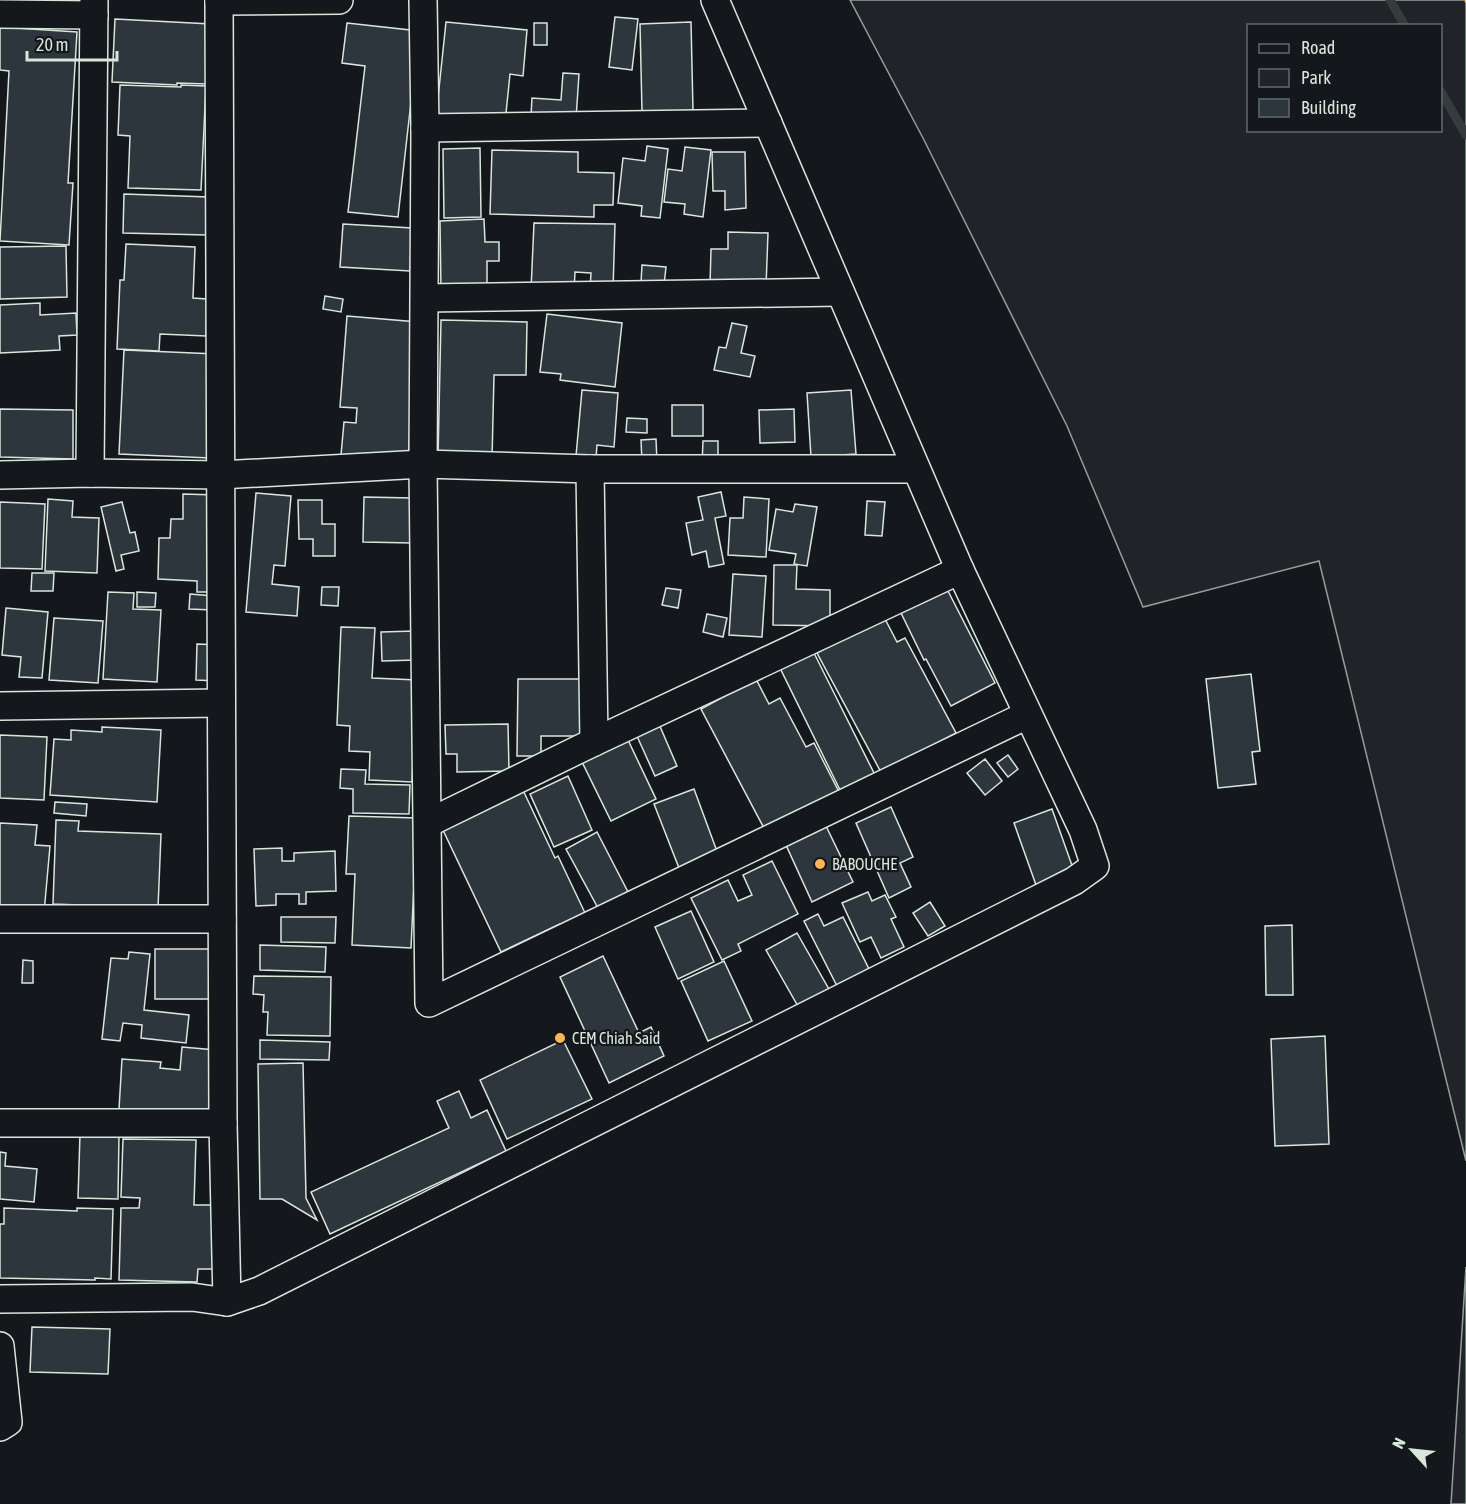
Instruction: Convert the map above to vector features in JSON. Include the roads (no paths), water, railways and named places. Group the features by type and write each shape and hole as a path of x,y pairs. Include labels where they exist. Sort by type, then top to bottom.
{"street":[{"path":"227,1302 223,1123 219,1 339,0"},
{"path":"423,0 425,128 423,464 429,1003 1027,715"},
{"path":"0,1299 192,1297 227,1302 259,1291 1074,881 1095,866 1083,830 1027,715 915,470 715,0"},
{"path":"0,14 94,8 90,473"},
{"path":"425,128 768,123"},
{"path":"425,298 840,292"},
{"path":"0,475 90,473 220,475 423,464 590,469 915,470"},
{"path":"590,469 594,742"},
{"path":"428,823 594,742 960,570"},
{"path":"0,706 221,704"},
{"path":"0,919 222,919"},
{"path":"0,1123 223,1123"},
{"path":"0,1347 8,1422 0,1426"}],"waterway":[{"path":"1390,0 1404,24"},
{"path":"1442,93 1466,135"}],"place":[{"name":"BABOUCHE","path":"820,864"},
{"name":"CEM Chiah Said","path":"560,1038"}]}
